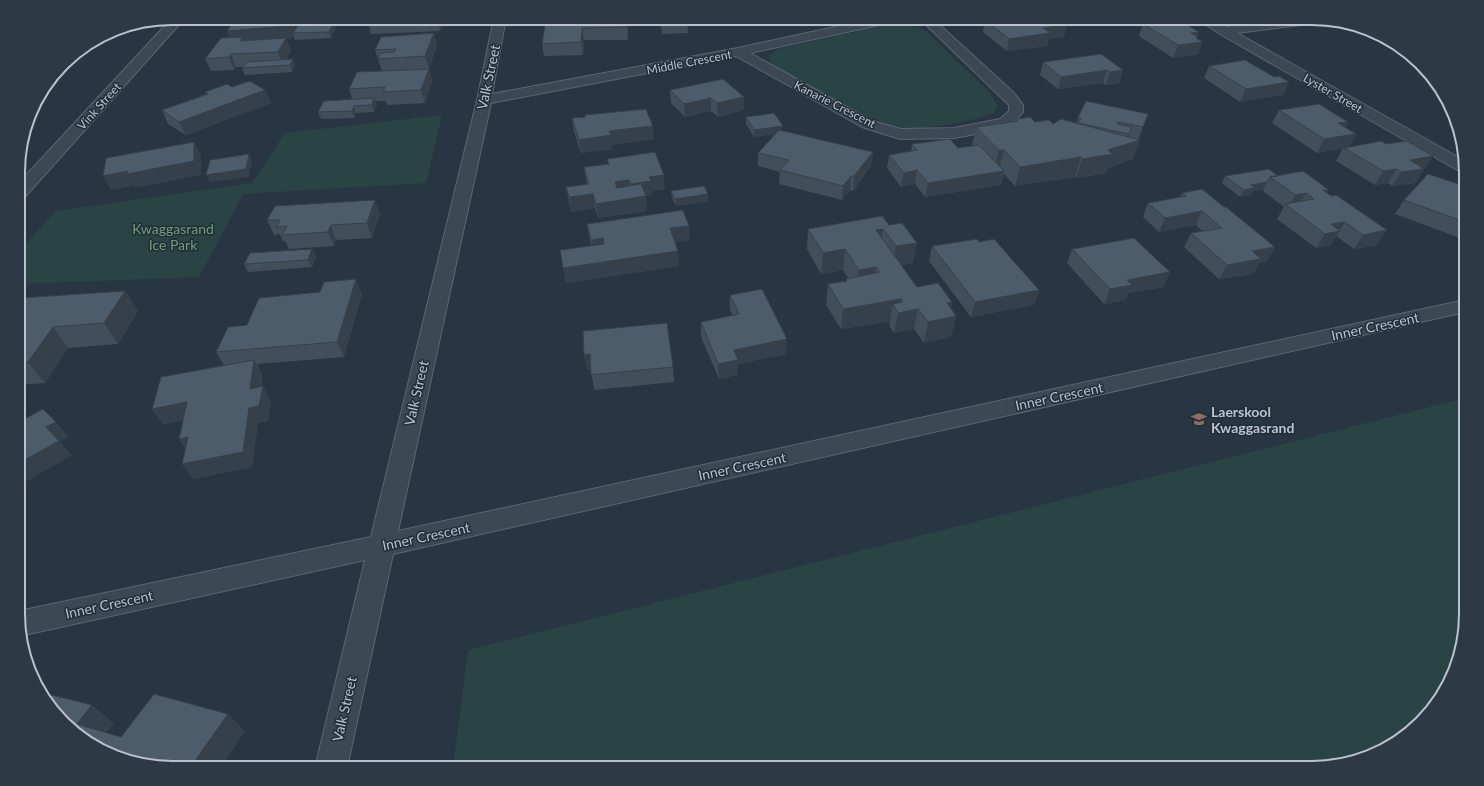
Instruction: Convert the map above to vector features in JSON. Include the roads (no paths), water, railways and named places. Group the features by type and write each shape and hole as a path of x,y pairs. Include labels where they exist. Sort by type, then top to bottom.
{"street":[{"name":"Vink Street","path":"25,186 173,25"},
{"name":"Valk Street","path":"333,761 484,100 499,25"},
{"name":"Middle Crescent","path":"484,100 738,52 821,28 843,25"},
{"name":"Kanarie Crescent","path":"738,52 867,124 900,134 954,133 1005,122 1016,112 1016,105 1009,96 933,25"},
{"name":"Lyster Street","path":"1214,25 1459,165"},
{"path":"1224,31 1260,25"},
{"name":"Inner Crescent","path":"25,623 381,546 1459,307"}],"place":[{"name":"Laerskool Kwaggasrand","path":"1199,419"}],"park label":[{"name":"Kwaggasrand Ice Park","path":"173,236"}]}
